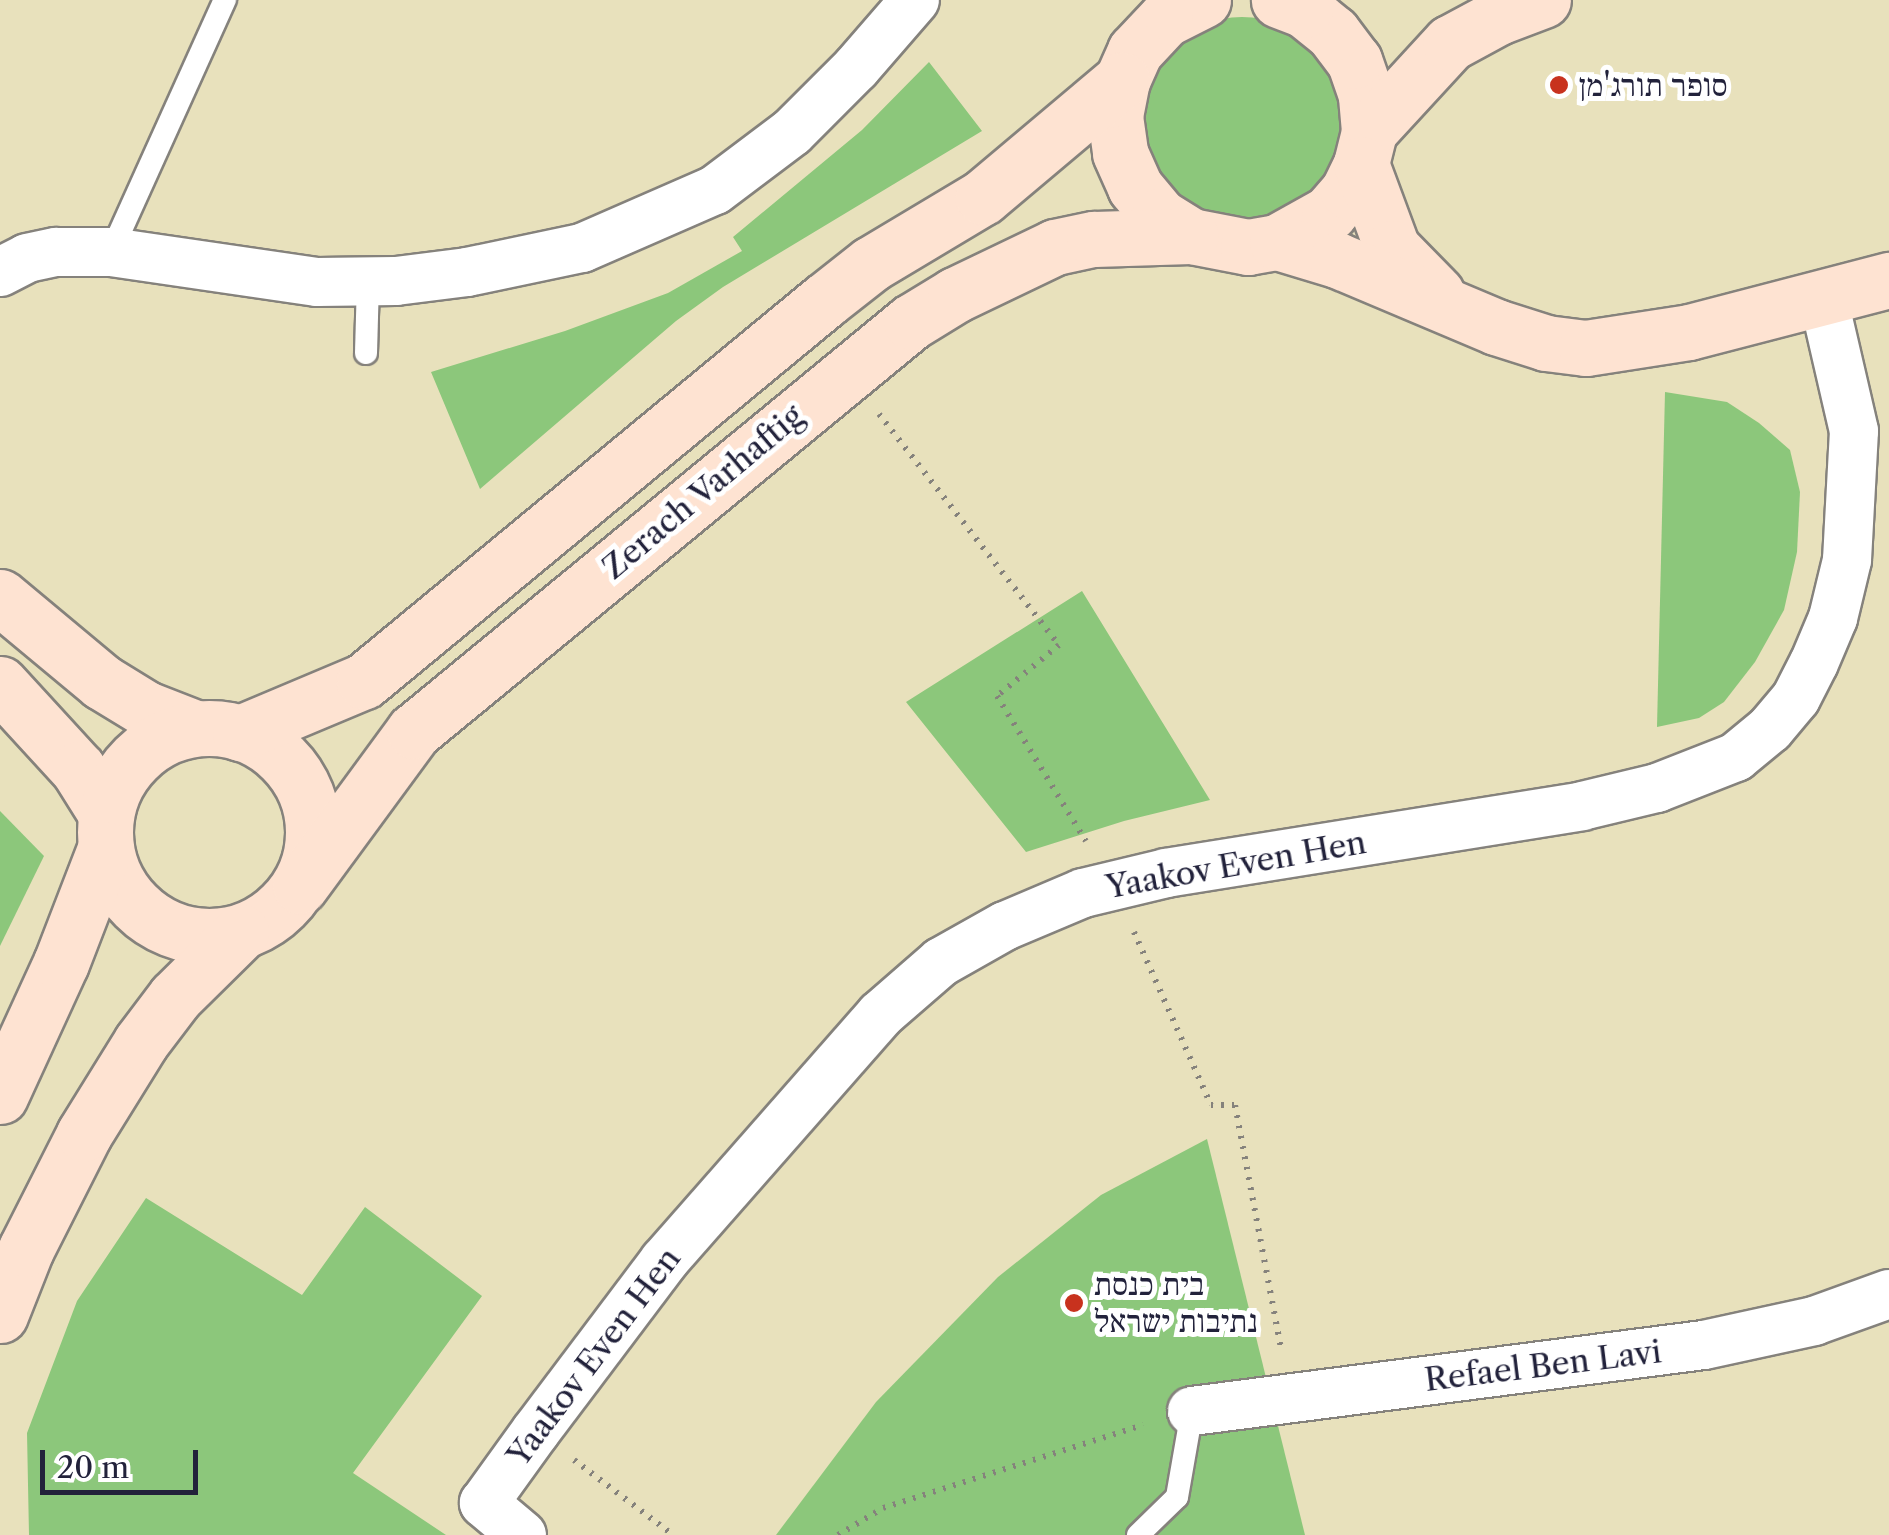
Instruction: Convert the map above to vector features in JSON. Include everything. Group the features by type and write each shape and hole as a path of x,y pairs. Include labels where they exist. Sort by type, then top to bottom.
{"street":[{"path":"4,264 56,252 111,252 237,274 317,282 368,282 467,272 582,248 714,190 792,132 856,68 914,0"},
{"path":"0,1096 61,963 105,830 116,781 137,755 164,737 218,730 364,681 824,301 872,264 983,197 1133,44 1165,19 1203,0"},
{"path":"1279,0 1305,10 1333,33 1354,61 1366,95 1365,147 1392,248 1440,296 1496,327"},
{"path":"1133,44 1115,116 1120,154 1135,187 1159,216 1191,236 1248,248 1277,242 1329,214 1348,190 1365,147 1450,43 1498,17 1542,0"},
{"name":"Zerach Varhaftig","path":"300,886 414,731 911,322 954,295 1055,247 1094,239 1191,236"},
{"path":"1277,242 1337,260 1496,327 1546,343 1586,348 1629,344 1889,280"},
{"name":"Yaakov Even Hen","path":"522,1535 484,1503 536,1431 664,1261 880,1015 941,962 1004,926 1083,894 1166,873 1582,806 1658,788 1736,757 1770,729 1796,698 1814,662 1833,618 1846,560 1854,431 1823,297"},
{"path":"0,597 102,682 146,709 269,747 292,768 307,794 314,826 311,857 300,886 284,906 241,932 175,998 141,1042 84,1134 26,1249 0,1315"},
{"path":"0,684 78,769 105,830 117,883 140,911 170,930 206,937 241,932"},
{"name":"Refael Ben Lavi","path":"1192,1411 1704,1345 1814,1321 1889,1294"}],"lane":[{"path":"111,252 225,0"},
{"path":"366,354 368,282"},
{"path":"1138,1535 1177,1497 1192,1411"}],"path":[{"path":"838,1535 884,1508 1192,1411"},
{"path":"536,1431 673,1535"}],"green space":[{"path":"1242,17 1281,25 1315,47 1337,81 1345,120 1337,159 1315,193 1281,215 1242,223 1203,215 1169,193 1147,159 1139,120 1147,81 1169,47 1203,25"},
{"path":"929,62 982,131 723,287 676,321 480,489 431,372 565,331 668,293 742,251 733,237 862,130"},
{"path":"1665,392 1727,402 1759,423 1790,450 1800,492 1797,552 1784,610 1755,662 1724,702 1699,718 1657,727"},
{"path":"1082,591 1210,800 1124,821 1026,852 906,702"},
{"path":"0,811 44,856 0,946"},
{"path":"1207,1139 1305,1535 776,1535 876,1402 998,1277 1101,1195"},
{"path":"146,1198 302,1295 365,1207 482,1296 353,1473 446,1535 29,1535 27,1433 77,1301"}],"place":[{"name":"סופר תורג'מן","path":"1559,85"},
{"name":"בית כנסת נתיבות ישראל","path":"1074,1303"}]}
